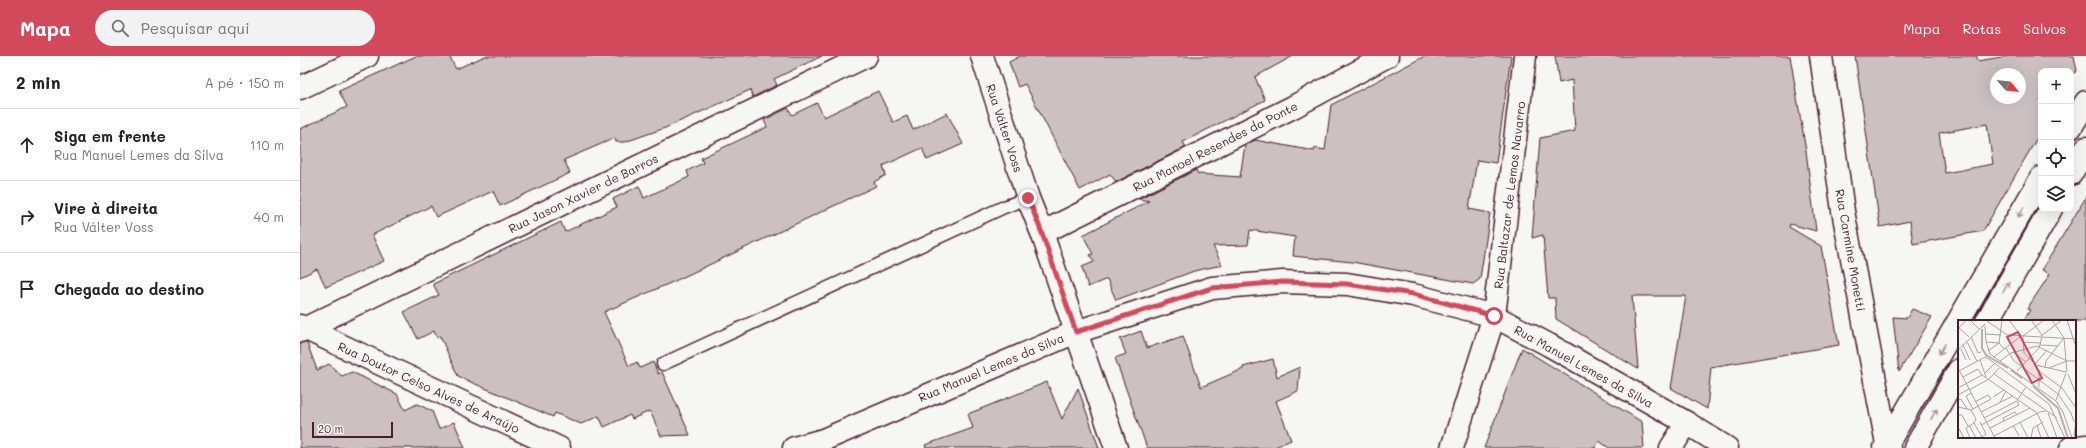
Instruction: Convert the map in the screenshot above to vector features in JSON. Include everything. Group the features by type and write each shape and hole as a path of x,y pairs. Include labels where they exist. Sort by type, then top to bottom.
{"street":[{"path":"300,88 367,56"},
{"name":"Rua Jason Xavier de Barros","path":"302,329 866,56"},
{"name":"Rua Válter Voss","path":"982,56 1028,198 1042,233 1116,448"},
{"name":"Rua Manoel Resendes da Ponte","path":"1042,233 1293,107 1388,56"},
{"name":"Rua Baltazar de Lemos Navarro","path":"1452,448 1494,316 1526,56"},
{"name":"Rua Carmine Monetti","path":"1821,56 1843,211 1887,447"},
{"path":"2074,122 2086,102"},
{"path":"2074,169 2086,148"},
{"path":"1960,320 2038,183"},
{"path":"1988,320 2049,212"},
{"name":"Rua Manuel Lemes da Silva","path":"794,448 825,444 1076,332 1212,288 1282,282 1347,284 1413,294 1494,316 1549,345 1687,423 1727,448"},
{"path":"1887,447 1958,323"},
{"name":"Rua Doutor Celso Alves de Araújo","path":"302,329 559,448"},
{"path":"1915,448 1958,372"},
{"path":"1671,448 1687,423"},
{"path":"2071,448 2086,446"}],"lane":[{"path":"663,364 1004,207 1028,198"}],"building":[{"path":"416,56 449,56 456,69 485,56 822,56 774,79 777,85 753,97 750,90 665,128 625,142 616,142 615,138 564,160 570,173 500,206 493,191 436,217 431,206 372,235 384,261 326,287 317,269 300,277 300,129 347,107 339,91"},
{"path":"1020,56 1293,56 1255,77 1265,100 1183,142 1186,147 1116,182 1110,174 1080,190 1025,84 1018,87 1009,62"},
{"path":"1425,56 1511,56 1496,163 1477,160 1469,209 1490,213 1480,279 1473,284 1352,262 1293,256 1295,237 1250,230 1248,245 1213,246 1222,265 1194,271 1116,300 1107,279 1088,287 1082,267 1094,262 1090,255 1093,254 1083,235 1149,201 1138,199 1196,170 1198,174 1240,177 1245,145 1255,140 1314,151 1315,148 1325,150 1331,105"},
{"path":"1555,56 1790,56 1806,151 1816,231 1790,224 1789,227 1821,246 1839,345 1711,367 1707,409 1671,388 1686,296 1632,296 1638,369 1556,319 1555,298 1548,298 1543,235 1532,238 1540,138 1575,131 1572,80 1559,83"},
{"path":"1855,56 1977,56 1977,61 2009,56 2074,56 2077,71 2074,73 2074,68 2038,68 2038,136 1983,231 1913,244 1910,221 1880,227","holes":["1987,124 1993,164 1945,173 1939,133"]},
{"path":"878,91 893,122 907,116 913,130 947,113 963,144 927,160 922,148 883,166 886,175 874,182 876,186 677,280 604,312 629,366 637,362 640,368 653,362 658,374 662,372 690,435 661,436 650,411 632,419 630,415 604,427 599,416 581,424 555,413 553,417 473,383 458,376 440,336 437,338 434,331 418,339 404,312 439,295 433,284 561,222 565,232 617,207 613,199 639,186 644,198 689,177 687,171 703,163 701,158 767,127 764,120 788,108 792,115 817,103 824,117"},
{"path":"2086,197 2086,321 2024,320 2030,310 2027,309 2050,274 2042,270"},
{"path":"1912,309 1932,317 1899,372 1893,317 1907,318"},
{"path":"1141,331 1147,348 1183,336 1201,387 1243,369 1243,367 1273,359 1277,377 1300,367 1298,391 1276,401 1291,440 1273,448 1147,448 1115,358 1126,354 1120,339"},
{"path":"300,343 307,343 317,370 329,364 342,376 352,372 397,394 405,410 417,404 432,411 439,429 454,422 465,448 300,448"},
{"path":"1522,348 1642,422 1644,448 1609,448 1599,441 1595,448 1484,448"},
{"path":"1047,382 1062,419 1078,388 1099,448 926,448 925,445 973,428 968,414"}],"route":[{"path":"1028,198 1042,233 1076,332 1212,288 1282,282 1347,284 1413,294 1494,316"}]}
